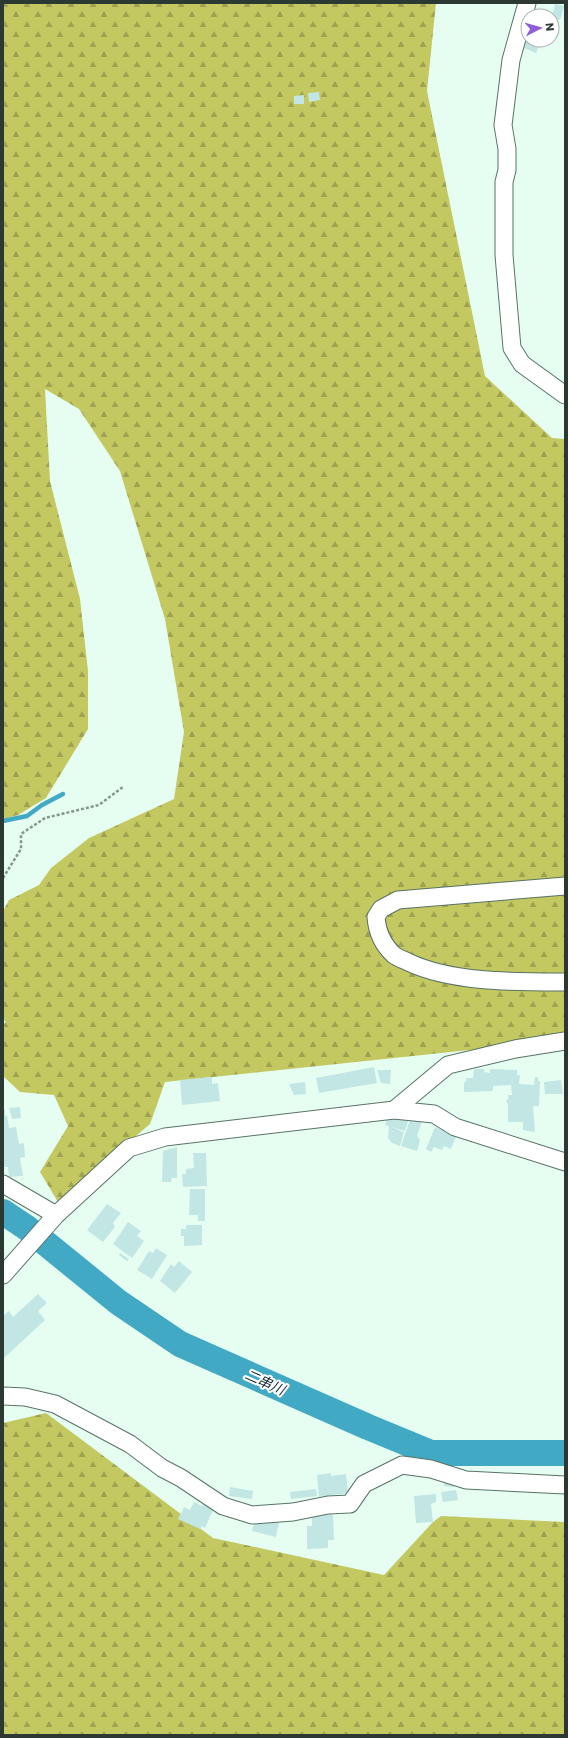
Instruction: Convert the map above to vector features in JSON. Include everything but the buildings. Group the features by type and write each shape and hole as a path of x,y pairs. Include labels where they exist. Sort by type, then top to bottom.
{"street":[{"path":"527,3 511,60 503,125 507,149 507,170 504,182 504,255 512,348 522,364 565,395"},
{"path":"565,886 398,900 381,909 376,917 377,928 382,939 395,955 416,966 445,974 510,982 565,982"},
{"path":"394,1110 448,1065 515,1049 565,1041"},
{"path":"3,1274 56,1215 130,1148 165,1137 394,1110 434,1114 455,1127 565,1162"},
{"path":"3,1184 56,1215"},
{"path":"3,1396 25,1397 55,1404 130,1444 162,1468 181,1478 223,1506 252,1515 293,1512 328,1504 350,1504 364,1484 402,1465 430,1469 466,1480 565,1486"}],"path":[{"path":"3,878 21,849 21,834 45,818 99,805 123,787"}],"green space":[{"path":"3,3 436,3 427,91 485,376 552,438 565,439 565,1040 165,1082 150,1124 58,1202 40,1172 68,1126 54,1095 20,1092 3,1076 3,1025 6,1022 3,1019 3,911 9,900 39,885 51,868 89,838 174,799 184,732 165,619 120,471 79,409 45,389 50,481 80,599 88,671 88,729 46,798 18,815 3,819"},
{"path":"46,1413 213,1538 384,1575 433,1522 441,1516 565,1522 565,1735 3,1735 3,1423"}],"waterway":[{"path":"3,821 27,816 42,805 63,794"},
{"name":"二串川","path":"3,1212 27,1228 118,1302 180,1344 368,1427 431,1453 565,1453"}]}
